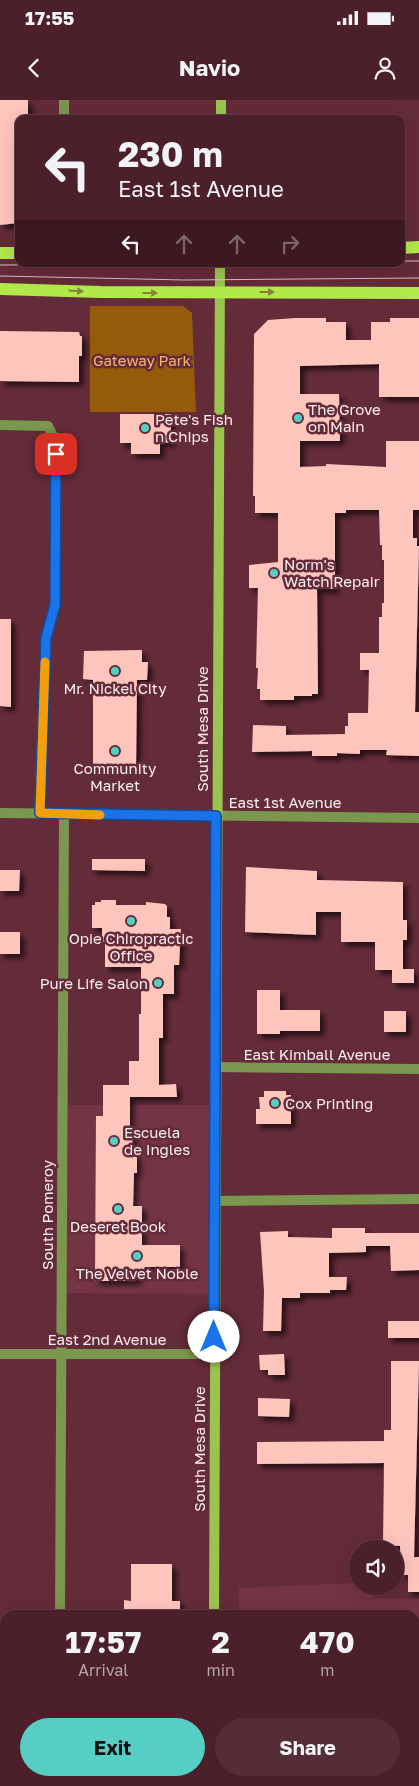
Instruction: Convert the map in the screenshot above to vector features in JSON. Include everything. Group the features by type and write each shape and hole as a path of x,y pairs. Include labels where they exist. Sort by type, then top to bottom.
{"main road":[{"path":"221,100 221,115"},
{"path":"405,248 419,247"},
{"path":"0,253 15,253"},
{"name":"South Mesa Drive","path":"214,1610 214,1201 220,267"},
{"path":"0,289 219,293 419,293"}],"street":[{"path":"64,100 64,115"},
{"path":"0,426 48,426 55,440 55,605 46,638 40,813"},
{"name":"East 1st Avenue","path":"0,813 419,818"},
{"name":"South Pomeroy","path":"60,1610 64,815"},
{"name":"East Kimball Avenue","path":"215,1068 419,1069"},
{"path":"214,1201 419,1199"},
{"name":"East 2nd Avenue","path":"0,1354 214,1354"}],"shaded area":[{"path":"63,1105 215,1105 214,1294 62,1293"},
{"path":"349,1583 349,1595 375,1595 375,1598 419,1599 419,1610 239,1610 239,1588"}],"green space":[{"name":"Gateway Park","path":"90,306 183,306 192,313 196,412 90,412"}],"building":[{"path":"0,100 28,100 28,115 15,115 15,223 0,225"},
{"path":"326,318 326,322 346,322 346,340 371,340 371,322 390,322 390,318 419,318 419,397 379,397 379,364 300,366 300,394 339,394 340,441 300,441 300,467 326,466 326,464 386,467 386,441 419,441 419,510 413,510 413,538 417,538 417,546 419,546 415,712 419,712 419,756 386,755 387,750 360,750 360,754 337,753 337,756 312,756 312,751 252,752 253,725 286,726 286,735 345,734 345,726 348,726 348,713 368,713 369,670 360,670 360,653 379,653 379,617 382,617 382,603 384,603 384,560 382,560 382,545 380,545 379,510 346,510 346,513 335,513 335,589 317,589 318,694 294,696 294,700 260,700 260,689 257,689 258,668 256,668 258,588 249,588 249,565 278,562 278,513 255,513 255,496 253,496 254,334 268,320"},
{"path":"0,331 79,332 80,336 82,336 82,356 79,356 79,382 0,381"},
{"name":"Pete's Fish n Chips","path":"120,414 171,414 171,443 160,442 160,454 131,454 131,443 120,443"},
{"path":"0,619 11,619 11,707 0,706"},
{"path":"142,650 142,662 148,662 147,680 137,680 136,768 93,768 93,680 83,679 84,651"},
{"path":"92,859 145,859 145,871 92,870"},
{"path":"246,867 317,871 317,880 403,882 403,920 407,920 407,940 403,940 403,969 414,969 414,983 392,983 392,970 375,970 375,942 341,942 341,912 316,912 316,935 245,932"},
{"path":"0,870 20,870 19,891 0,891"},
{"path":"101,900 116,900 116,905 146,905 146,902 165,904 167,906 167,917 170,917 170,929 181,929 179,965 174,965 174,994 163,994 163,1038 159,1038 159,1085 176,1084 177,1097 130,1097 130,1128 133,1128 132,1153 137,1156 137,1173 134,1173 133,1206 142,1206 142,1245 180,1245 180,1267 145,1267 135,1281 95,1281 96,1116 103,1116 103,1085 129,1085 129,1061 139,1061 139,1014 141,1014 141,967 105,967 105,942 102,942 102,928 92,928 92,905 95,905 95,902 101,902"},
{"path":"0,932 20,932 20,954 0,954"},
{"path":"257,990 280,990 280,1010 320,1010 320,1031 280,1031 280,1034 257,1034"},
{"path":"384,1011 406,1011 406,1032 384,1032"},
{"name":"Cox Printing","path":"264,1091 286,1091 286,1095 291,1095 291,1124 256,1124 256,1109 260,1109 259,1097 264,1097"},
{"path":"332,1228 365,1228 365,1233 419,1233 419,1270 391,1271 390,1246 366,1246 366,1252 329,1253 329,1277 347,1277 346,1290 330,1290 330,1293 300,1293 300,1298 282,1298 281,1331 263,1331 264,1291 260,1232 288,1231 288,1237 332,1238"},
{"path":"388,1321 419,1321 419,1338 388,1338"},
{"path":"284,1354 285,1375 268,1375 268,1370 260,1370 259,1355"},
{"path":"391,1361 419,1361 414,1557 419,1557 419,1592 408,1592 408,1575 404,1575 404,1540 383,1540 384,1463 257,1464 257,1442 384,1441 384,1430 391,1430"},
{"path":"258,1398 290,1399 289,1417 258,1416"},
{"path":"131,1564 172,1564 172,1601 180,1601 180,1610 124,1610 124,1600 131,1601"}],"tram line":[{"path":"405,261 419,261"},
{"path":"0,265 15,265"},
{"path":"0,276 185,280 419,278"}],"slow traffic":[{"path":"45,662 40,813 100,815"}],"place":[{"name":"The Grove on Main","path":"298,418"},
{"name":"Pete's Fish n Chips","path":"145,428"},
{"name":"Norm's Watch Repair","path":"274,573"},
{"name":"Mr. Nickel City","path":"115,671"},
{"name":"Community Market","path":"115,751"},
{"name":"Opie Chiropractic Office","path":"131,921"},
{"name":"Pure Life Salon","path":"158,983"},
{"name":"Cox Printing","path":"275,1103"},
{"name":"Escuela de Ingles","path":"114,1141"},
{"name":"Deseret Book","path":"118,1209"},
{"name":"The Velvet Noble","path":"137,1256"}],"route":[{"path":"56,454 55,605 46,638 40,813 64,815 216,816 214,1337"}]}
